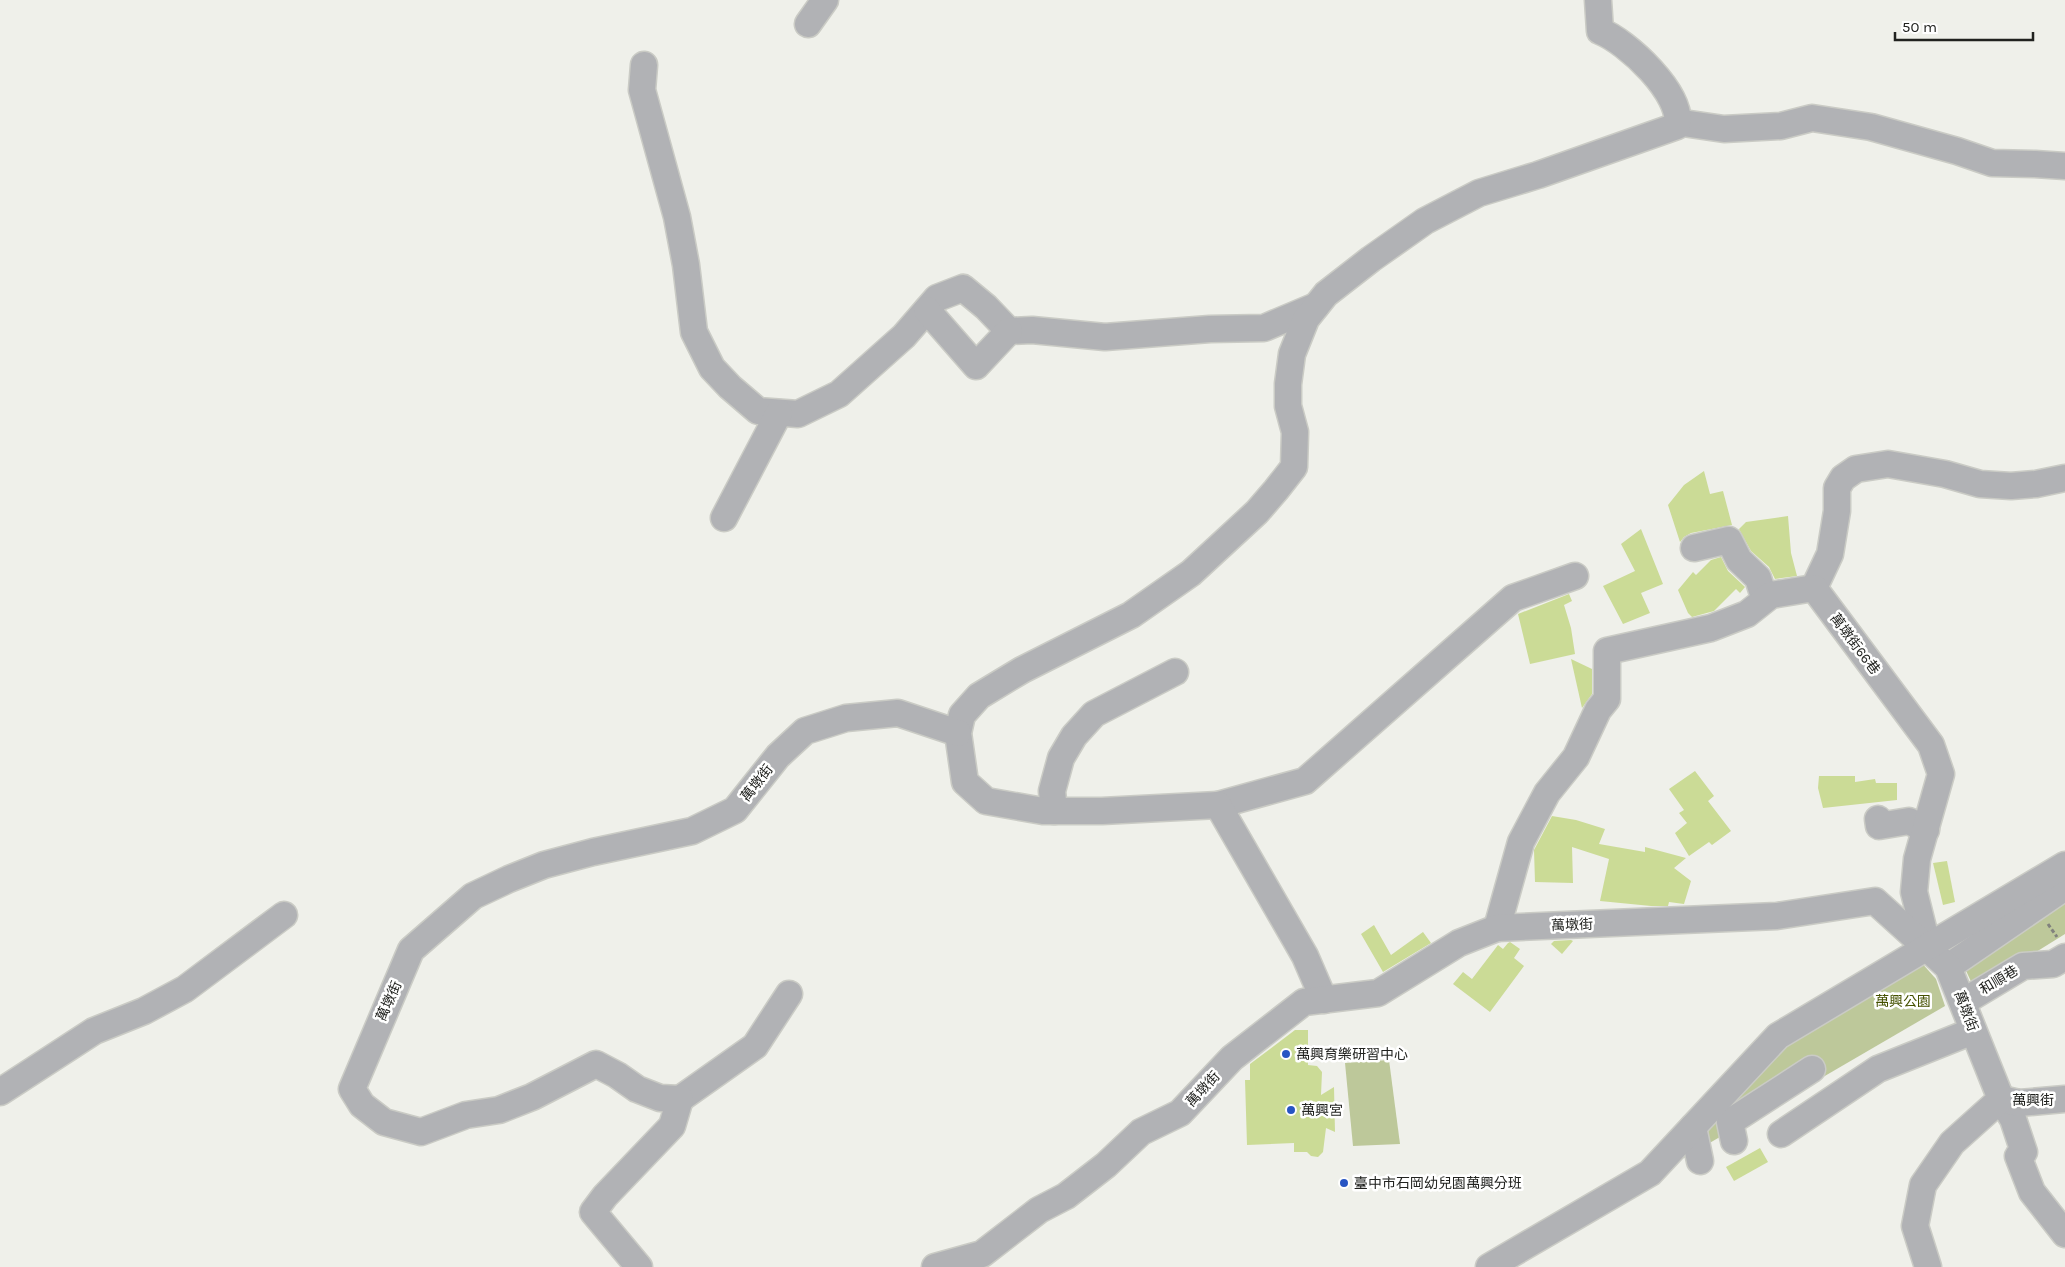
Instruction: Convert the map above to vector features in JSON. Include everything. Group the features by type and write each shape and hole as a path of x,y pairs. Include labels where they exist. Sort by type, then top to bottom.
{"street":[{"path":"808,24 825,0"},
{"path":"1575,576 1513,598 1305,781 1218,805 1102,811 1043,811 986,801 965,782 958,733 962,715 978,696 1022,670 1086,639 1138,610 1191,573 1257,512 1294,467 1295,432 1288,406 1288,384 1292,354 1306,319 1326,294 1371,259 1426,221 1479,193 1538,175 1676,126 1678,121 1672,101 1662,80 1613,36 1600,31 1598,0"},
{"path":"644,65 642,90 677,217 686,265 694,332 712,368 730,387 758,411 798,414 839,394 904,336 937,298 963,288 986,307 1010,331"},
{"path":"1683,123 1724,129 1781,126 1812,118 1871,127 1957,151 1992,163 2065,166"},
{"path":"927,310 976,366 1010,331 1032,330 1105,338 1210,329 1264,328 1316,306"},
{"path":"724,518 779,413"},
{"path":"1497,928 1521,842 1547,794 1576,757 1598,710 1607,699 1607,651 1711,628 1747,614 1771,595 1814,588 1830,554 1837,511 1837,488 1843,478 1856,469 1888,464 1945,474 1980,484 2012,486 2036,484 2065,478"},
{"path":"1694,548 1729,540 1739,560 1758,578 1762,591 1771,595"},
{"name":"萬墩街66巷","path":"1814,588 1931,745 1941,774 1917,859 1914,892 1928,948"},
{"path":"1054,811 1052,791 1054,783 1061,758 1074,736 1094,714 1175,672"},
{"name":"萬墩街","path":"680,1099 660,1098 637,1089 617,1075 596,1064 532,1097 499,1110 466,1115 420,1132 384,1122 362,1105 352,1089 411,950 473,896 509,879 544,866 603,850 692,831 735,810 778,756 805,731 846,718 898,713 958,733"},
{"path":"1218,805 1305,956 1324,1000"},
{"path":"1878,820 1879,826 1909,821 1926,830"},
{"path":"1489,1267 1650,1173 1778,1036 2065,865"},
{"path":"1948,967 2065,887"},
{"path":"1875,901 1914,892"},
{"name":"萬墩街","path":"935,1267 982,1254 1039,1210 1066,1196 1106,1165 1141,1132 1180,1113 1232,1058 1304,1002 1378,993 1459,943 1497,928 1777,916 1875,901 1948,967 2001,1099 2013,1119 2024,1152 2018,1156 2032,1192 2065,1234"},
{"path":"0,1092 94,1031 144,1011 185,989 284,915"},
{"name":"和順巷","path":"1962,1002 2023,966 2053,964 2065,957"},
{"path":"639,1267 593,1212 605,1196 672,1126 680,1099 754,1046 788,994"},
{"path":"1781,1134 1878,1069 1973,1031"},
{"path":"1781,1058 1733,1104 1732,1131 1812,1068"},
{"path":"1928,1267 1914,1226 1923,1185 1952,1143 2001,1099"},
{"name":"萬興街","path":"2001,1099 2019,1103 2065,1099"},
{"path":"1693,1127 1700,1161"}],"green space":[{"path":"2065,874 2065,934 1975,990 1954,945"},
{"name":"萬興公園","path":"1920,961 1936,979 1945,1006 1670,1166 1781,1043"},
{"path":"1389,1060 1400,1144 1353,1146 1345,1063"}],"building":[{"path":"1704,471 1710,494 1723,491 1732,525 1691,533 1680,542 1668,505 1684,485"},
{"path":"1788,516 1791,553 1797,576 1775,579 1769,567 1751,551 1739,529 1746,522"},
{"path":"1641,529 1663,584 1641,593 1650,613 1623,624 1603,586 1635,571 1621,544"},
{"path":"1721,557 1728,571 1745,587 1740,593 1736,589 1714,611 1692,617 1688,613 1678,590 1693,572 1696,575 1711,560"},
{"path":"1569,594 1572,601 1564,605 1571,628 1575,654 1530,664 1518,614"},
{"path":"1571,659 1592,669 1592,694 1582,708"},
{"path":"1695,771 1714,796 1708,801 1731,831 1712,845 1709,842 1689,856 1675,833 1687,823 1679,813 1684,810 1669,789"},
{"path":"1819,776 1855,776 1855,782 1875,779 1876,783 1897,783 1897,800 1823,808 1818,788"},
{"path":"1552,816 1576,820 1605,829 1599,844 1645,852 1645,847 1686,858 1674,868 1691,881 1684,904 1669,902 1668,906 1651,906 1600,901 1609,859 1572,847 1573,883 1535,882 1534,850"},
{"path":"1947,861 1955,902 1943,905 1933,863"},
{"path":"1374,925 1391,955 1423,932 1431,943 1383,972 1361,934"},
{"path":"1554,941 1573,941 1562,954 1551,944"},
{"path":"1510,942 1520,949 1514,958 1524,966 1490,1012 1453,984 1463,972 1472,979 1498,945 1503,949"},
{"name":"萬興宮","path":"1295,1030 1308,1030 1308,1065 1317,1066 1322,1072 1321,1095 1334,1087 1335,1132 1326,1128 1323,1152 1318,1157 1311,1156 1307,1152 1294,1152 1294,1143 1247,1145 1245,1080 1250,1080 1250,1064"},
{"path":"1760,1148 1768,1162 1734,1181 1726,1167"}],"place":[{"name":"萬興育樂研習中心","path":"1286,1054"},
{"name":"萬興宮","path":"1291,1110"},
{"name":"臺中市石岡幼兒園萬興分班","path":"1344,1183"}]}
